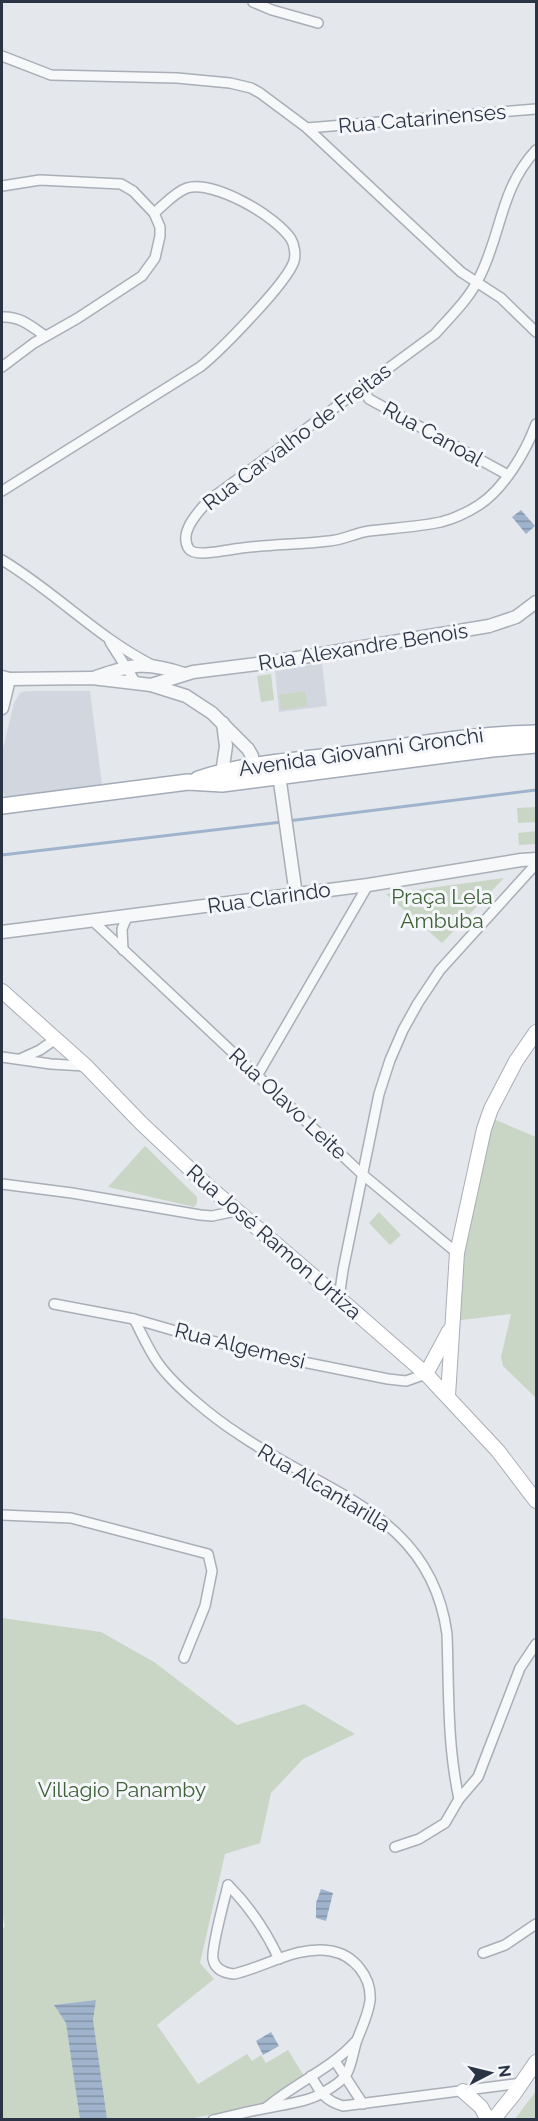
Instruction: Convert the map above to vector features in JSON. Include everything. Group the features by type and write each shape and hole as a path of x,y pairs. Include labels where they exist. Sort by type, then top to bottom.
{"main road":[{"name":"Avenida Giovanni Gronchi","path":"2,806 250,773 472,737 537,733"},
{"name":"Avenida Giovanni Gronchi","path":"250,773 279,775 537,745"},
{"name":"Rua José Ramon Urtiza","path":"2,991 87,1066 141,1124 236,1211 426,1374 498,1451 537,1501"},
{"path":"448,1396 457,1253 470,1191 491,1109 516,1061 537,1032"},
{"path":"426,1374 451,1327"},
{"path":"493,2120 537,2062"},
{"path":"501,2120 518,2088"},
{"path":"462,2091 481,2107 488,2120"}],"street":[{"path":"253,2 318,23"},
{"path":"4,61 51,75 177,78 239,85 260,93 307,128 461,272 501,297 537,332"},
{"name":"Rua Catarinenses","path":"307,128 537,109"},
{"name":"Rua Carvalho de Freitas","path":"537,150 517,175 508,193 486,264 477,282 435,334 208,501 192,519 187,542 190,550 203,553 256,546 330,541 368,531 401,529 448,520 479,505 508,475 526,447 537,424"},
{"path":"2,186 40,180 121,184 133,191 154,213 160,227 155,258 149,268 129,286 45,336 2,367"},
{"path":"2,491 137,408 207,361 222,349 284,278 295,260 294,244 282,228 239,199 222,191 188,188 172,197 154,213"},
{"path":"2,317 22,320 45,336"},
{"name":"Rua Canoal","path":"363,389 369,399 508,475"},
{"path":"2,560 29,576 129,653 152,665"},
{"name":"Rua Alexandre Benois","path":"5,678 92,678 151,685 179,676 489,626 516,617 537,602"},
{"path":"106,635 136,683"},
{"name":"Rua Alexandre Benois","path":"92,678 126,666 152,665 165,667 179,676"},
{"path":"179,676 186,696"},
{"path":"2,708 5,678"},
{"path":"151,685 186,696 212,713 248,749 252,756 250,773"},
{"path":"221,777 226,746 222,722"},
{"path":"279,775 296,895"},
{"name":"Rua Clarindo","path":"2,932 296,895 537,859"},
{"path":"339,1298 383,1078 396,1046 418,1003 444,966 537,864"},
{"path":"257,1076 368,885"},
{"path":"123,950 122,929 127,917"},
{"name":"Rua Olavo Leite","path":"93,921 362,1174 457,1253"},
{"path":"21,1059 57,1038"},
{"path":"2,1057 51,1064 87,1066"},
{"path":"2,1184 72,1193 200,1215 212,1216 236,1211"},
{"name":"Rua Algemesi","path":"54,1304 134,1319 257,1352 388,1379 406,1381 426,1374"},
{"name":"Rua Alcantarilla","path":"134,1319 148,1348 160,1365 191,1397 237,1434 379,1516 408,1542 423,1562 445,1618 449,1736 459,1799"},
{"path":"2,1515 71,1518 208,1554 213,1571 205,1606 184,1658"},
{"path":"395,1847 419,1839 445,1823 459,1799 478,1777 520,1668 537,1644"},
{"path":"213,2120 297,2102 321,2094 346,2075 366,2018 370,1999 369,1986 363,1972 343,1954 312,1950 234,1974 226,1973 218,1968 212,1955 228,1885 254,1914 279,1959"},
{"path":"483,1953 505,1945 537,1924"},
{"path":"266,2108 334,2061 358,2039"},
{"path":"334,2061 346,2075 363,2104"},
{"path":"311,2076 321,2094 336,2104 350,2106 462,2091 518,2088"}],"shaded area":[{"path":"322,663 327,706 279,712 275,670"},
{"path":"26,691 90,691 102,785 6,797 2,792 2,753 14,703 20,693"}],"green space":[{"path":"271,674 274,700 261,702 257,676"},
{"path":"305,691 308,706 281,710 279,695"},
{"path":"536,807 536,822 518,823 517,808"},
{"path":"536,831 536,844 519,845 518,833"},
{"name":"Praça Lela Ambuba","path":"504,878 442,943 386,894"},
{"path":"491,1118 536,1137 536,1398 503,1366 501,1357 511,1314 454,1321 460,1265"},
{"path":"145,1146 197,1197 194,1207 108,1187"},
{"path":"379,1212 401,1235 390,1245 369,1223"},
{"name":"Villagio Panamby","path":"2,1618 101,1632 154,1662 237,1725 304,1704 355,1734 303,1759 271,1793 260,1843 225,1854 200,1963 214,1979 157,2025 198,2084 247,2054 252,2061 261,2055 266,2063 288,2050 304,2076 262,2105 188,2119 2,2119 2,1930 5,1926 2,1877"},
{"path":"536,2091 536,2118 515,2119"}],"water":[{"path":"521,510 535,526 526,534 512,517"},
{"path":"321,1889 333,1893 326,1921 316,1918 316,1903"},
{"path":"96,2000 93,2020 107,2119 80,2119 66,2023 54,2005"},
{"path":"271,2032 279,2046 263,2055 256,2041"}],"waterway":[{"path":"288,821 536,790"},
{"path":"2,855 282,822"}]}
